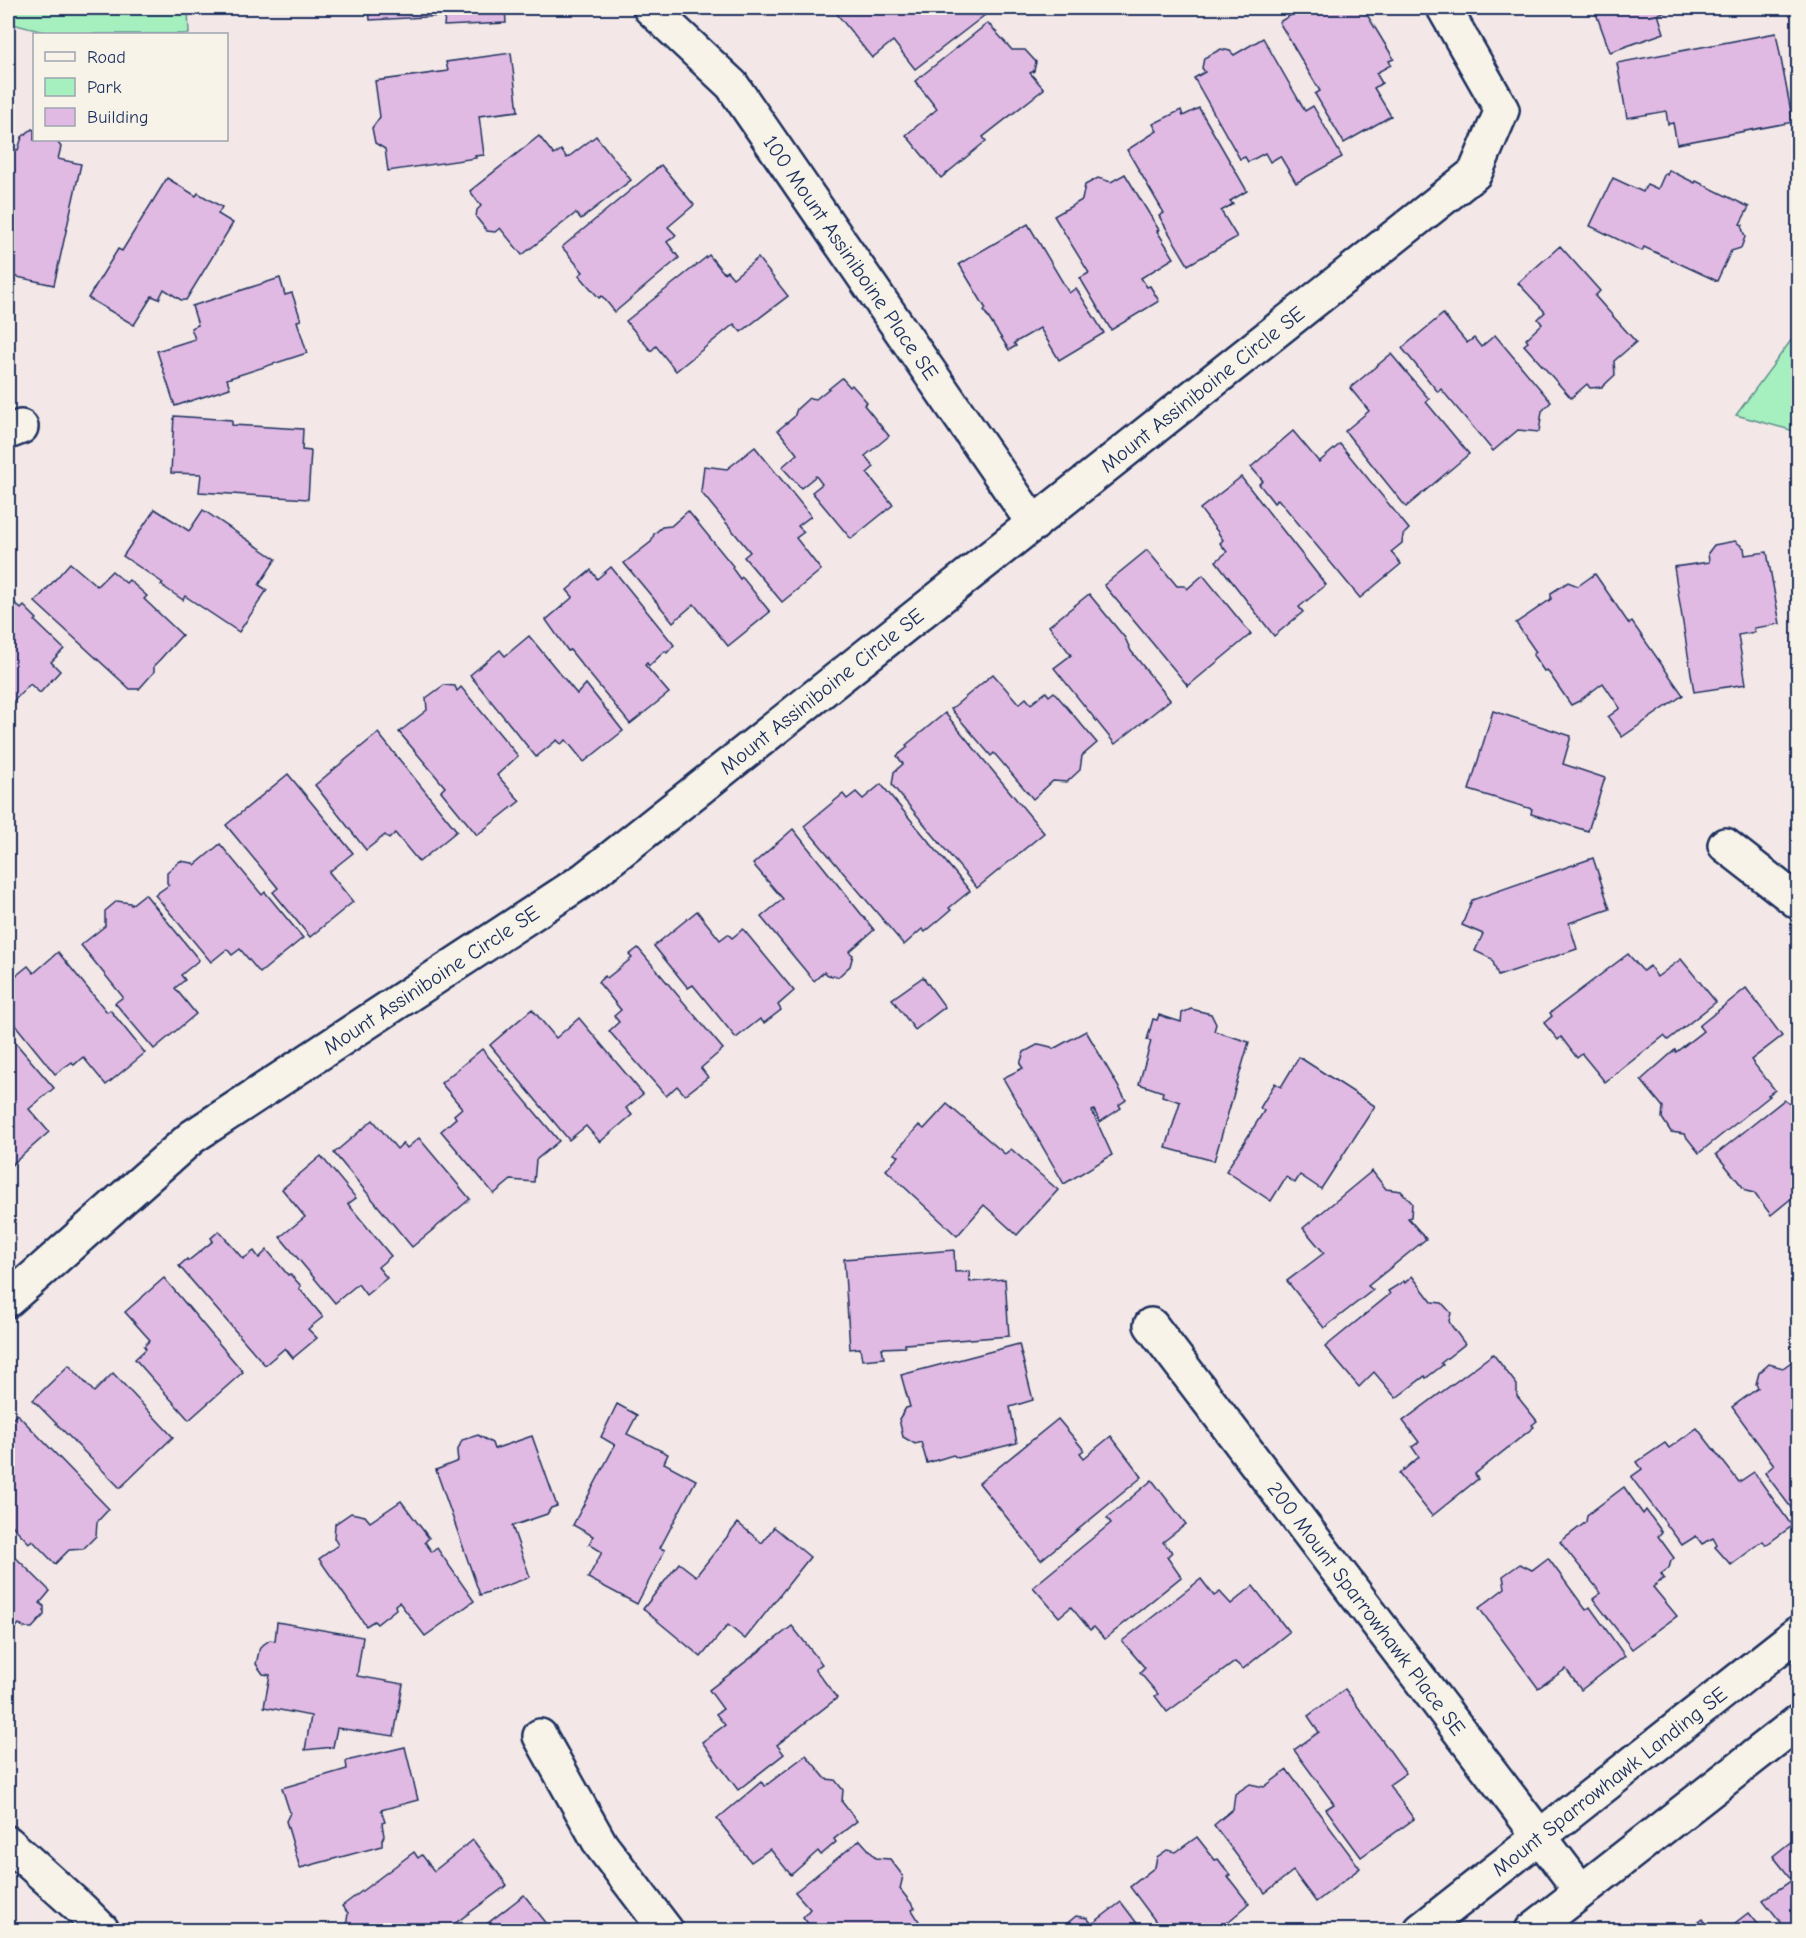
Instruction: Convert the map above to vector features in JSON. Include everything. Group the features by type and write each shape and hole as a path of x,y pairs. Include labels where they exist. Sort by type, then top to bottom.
{"street":[{"name":"100 Mount Assiniboine Place SE","path":"650,8 732,85 1034,524"},
{"name":"Mount Assiniboine Circle SE","path":"8,1300 192,1137 585,879 1475,173 1502,110 1443,8"},
{"path":"1725,844 1798,902"},
{"name":"200 Mount Sparrowhawk Place SE","path":"1151,1324 1581,1891"},
{"name":"Mount Sparrowhawk Landing SE","path":"1421,1930 1798,1633"},
{"path":"1532,1930 1798,1722"},
{"path":"540,1736 601,1845 666,1930"},
{"path":"8,1843 102,1930"}],"green space":[{"path":"8,8 188,8 189,33 48,33 8,23"},
{"path":"1798,331 1798,432 1736,415"}],"building":[{"path":"369,8 505,8 506,23 444,26 445,16 370,20"},
{"path":"845,8 979,8 985,15 915,69 893,41 872,58 837,14"},
{"path":"1303,8 1363,8 1394,59 1389,61 1391,65 1376,73 1382,83 1374,88 1391,116 1344,143 1315,94 1320,91 1279,22"},
{"path":"1594,8 1678,8 1658,14 1664,33 1610,52"},
{"path":"988,23 1012,50 1025,50 1036,62 1034,71 1030,73 1044,89 983,137 986,141 941,178 906,135 937,109 915,81"},
{"path":"1776,33 1793,122 1677,144 1673,123 1668,124 1666,111 1627,118 1617,63"},
{"path":"1263,38 1305,111 1313,106 1342,157 1296,183 1280,156 1270,162 1265,153 1248,162 1245,157 1240,159 1194,78 1205,72 1202,68 1204,58 1221,49 1230,51 1234,55"},
{"path":"511,53 518,111 479,116 484,155 388,171 385,149 375,143 372,128 380,117 375,81 448,71 446,62"},
{"path":"1199,108 1247,191 1230,201 1233,204 1221,211 1237,237 1188,265 1159,216 1164,213 1127,150 1157,131 1153,124 1181,110 1183,116"},
{"path":"32,129 33,141 57,141 61,147 58,159 81,164 54,285 8,275 8,148 18,150 22,137"},
{"path":"539,136 554,155 561,150 567,158 596,136 631,180 581,219 576,213 522,255 500,228 495,232 487,231 476,217 477,210 481,206 470,191"},
{"path":"661,165 694,205 668,227 676,235 667,242 679,258 615,312 602,296 599,298 579,275 583,272 562,247"},
{"path":"1669,170 1749,207 1740,224 1743,225 1745,237 1741,248 1731,251 1717,281 1644,247 1642,251 1590,226 1613,178 1643,192 1647,184 1658,189 1665,173 1667,175"},
{"path":"1125,174 1174,258 1141,278 1147,287 1150,286 1159,301 1111,330 1080,278 1089,273 1054,216 1082,200 1085,185 1098,178 1111,182"},
{"path":"167,178 196,196 198,193 222,207 218,214 233,223 186,300 181,300 164,289 159,299 152,296 134,325 88,298 118,249 122,251"},
{"path":"1028,224 1069,293 1076,288 1104,333 1059,360 1040,328 1014,343 1016,346 1009,350 984,311 986,309 959,264"},
{"path":"1560,246 1600,291 1595,296 1636,342 1614,361 1615,375 1602,387 1590,388 1587,384 1571,398 1524,345 1528,342 1526,339 1542,324 1538,319 1545,312 1518,283"},
{"path":"709,255 724,273 727,271 733,278 758,258 788,296 741,332 734,324 676,371 656,346 651,351 626,321"},
{"path":"280,278 285,295 292,293 301,320 297,321 307,353 227,379 230,388 175,406 157,351 195,339 191,328 198,325 192,306"},
{"path":"1443,314 1467,343 1474,338 1481,347 1495,335 1551,402 1542,411 1539,432 1518,430 1493,451 1441,389 1438,392 1402,348"},
{"path":"1391,354 1429,399 1426,402 1469,454 1406,507 1345,431 1369,411 1350,388"},
{"path":"842,378 850,387 852,385 867,402 864,405 889,436 865,456 874,467 867,473 893,505 851,539 812,492 822,484 816,476 801,488 782,467 797,454 778,430 794,417 797,409 809,398 816,399"},
{"path":"174,416 232,420 232,425 303,429 302,450 311,451 308,499 199,492 201,474 171,473"},
{"path":"1293,431 1319,462 1340,444 1409,529 1403,535 1402,543 1391,552 1401,564 1360,598 1278,499 1274,503 1259,484 1263,481 1251,467"},
{"path":"755,447 811,516 798,526 804,532 796,538 821,570 782,602 744,557 750,552 701,492 704,466 727,469"},
{"path":"1241,477 1326,585 1299,607 1303,612 1274,636 1216,561 1227,552 1220,543 1223,540 1200,509"},
{"path":"155,509 189,531 203,510 276,559 259,585 267,590 239,632 185,596 183,600 161,585 163,583 123,556"},
{"path":"688,511 733,566 732,568 740,579 742,577 770,612 728,646 694,604 673,622 624,563 651,542 654,534 662,527 671,526"},
{"path":"1735,541 1744,548 1745,555 1767,552 1780,624 1754,628 1755,632 1738,635 1746,684 1694,692 1674,567 1709,562 1708,553 1714,545"},
{"path":"1147,550 1177,586 1185,586 1187,589 1203,575 1251,634 1188,686 1104,585"},
{"path":"70,563 97,586 112,571 126,583 129,580 147,596 144,599 182,635 154,666 154,672 139,689 130,689 35,602"},
{"path":"611,567 674,645 649,666 647,663 645,665 669,693 630,724 570,650 568,651 546,620 573,597 567,590 591,570 597,579"},
{"path":"1595,574 1629,624 1632,622 1683,695 1622,737 1608,717 1620,708 1603,683 1571,705 1547,670 1544,671 1533,655 1536,652 1516,623 1551,599 1551,593 1568,582 1578,586"},
{"path":"1089,594 1125,638 1131,651 1170,700 1115,744 1054,668 1071,655 1049,626"},
{"path":"8,596 21,609 24,606 37,619 35,621 64,649 51,662 60,671 40,693 30,684 11,704 8,701"},
{"path":"529,636 577,694 586,684 623,731 584,762 566,740 561,744 557,740 536,757 470,675 500,650 505,656"},
{"path":"993,674 1019,704 1026,698 1031,704 1046,692 1049,696 1054,692 1097,743 1082,756 1080,770 1067,782 1053,781 1033,799 994,753 991,756 951,709"},
{"path":"444,685 455,686 457,691 461,687 518,756 497,775 520,801 477,835 441,791 445,787 399,732 427,710 426,698"},
{"path":"1493,711 1571,736 1563,764 1605,778 1588,831 1531,814 1532,809 1469,790"},
{"path":"945,713 1044,833 977,888 892,785 894,772 903,764 897,756 908,747 906,745"},
{"path":"378,733 457,831 419,862 395,833 389,839 385,835 366,850 315,785"},
{"path":"288,774 353,853 329,872 353,902 310,937 273,892 278,888 226,825"},
{"path":"881,784 970,891 925,932 922,929 904,945 804,826 843,794 847,799 856,792 863,799"},
{"path":"793,829 874,930 849,952 853,955 850,966 838,977 824,972 814,981 761,917 783,899 753,864"},
{"path":"220,844 262,895 265,892 303,938 260,973 240,949 232,955 227,949 211,962 155,895 169,885 167,872 180,861 195,865"},
{"path":"1593,858 1610,909 1569,923 1577,949 1498,976 1492,959 1475,951 1483,934 1462,925 1472,900"},
{"path":"145,894 199,960 181,975 185,980 175,988 196,1014 154,1049 115,1003 123,997 81,945 105,926 105,911 117,901 131,905"},
{"path":"697,911 720,940 728,934 732,938 743,929 794,991 778,1005 781,1010 764,1023 760,1019 736,1038 693,985 688,988 654,946"},
{"path":"638,948 723,1049 701,1068 708,1077 685,1095 677,1086 666,1096 609,1031 619,1022 614,1016 621,1010 598,982 605,976 607,978 632,958 629,955"},
{"path":"58,952 107,1012 110,1010 145,1053 106,1085 83,1057 74,1065 72,1062 55,1074 8,1016 8,994 11,992 8,982 28,966 34,973"},
{"path":"1628,954 1643,971 1650,966 1657,977 1681,959 1716,1002 1668,1040 1664,1036 1605,1082 1582,1054 1577,1058 1561,1037 1558,1040 1544,1023 1552,1016 1550,1013"},
{"path":"923,977 945,1007 915,1030 892,999"},
{"path":"1746,988 1782,1036 1751,1060 1775,1090 1699,1153 1684,1134 1671,1132 1662,1118 1663,1107 1641,1080 1675,1050 1676,1052 1703,1031 1699,1026"},
{"path":"532,1009 556,1038 579,1018 643,1094 626,1108 632,1115 600,1142 586,1126 569,1140 490,1045"},
{"path":"1191,1009 1211,1014 1216,1024 1214,1031 1249,1042 1214,1161 1166,1148 1180,1102 1162,1096 1163,1092 1139,1084 1151,1041 1147,1040 1153,1019 1157,1020 1159,1015 1181,1022 1182,1013"},
{"path":"1086,1031 1126,1100 1119,1105 1121,1108 1100,1122 1094,1110 1092,1111 1112,1155 1064,1184 1003,1078 1023,1068 1020,1064 1024,1052 1039,1044 1053,1049"},
{"path":"8,1034 54,1088 29,1109 49,1132 8,1168"},
{"path":"482,1049 559,1141 536,1160 534,1182 511,1180 494,1194 441,1131 456,1118 454,1115 462,1108 441,1083"},
{"path":"1299,1057 1375,1106 1321,1189 1300,1175 1295,1183 1286,1177 1271,1201 1226,1171 1264,1111 1260,1108 1275,1083 1281,1087"},
{"path":"1784,1100 1798,1109 1798,1193 1771,1215 1754,1193 1746,1191 1716,1154"},
{"path":"947,1104 1005,1154 1011,1149 1058,1190 1017,1235 984,1205 957,1236 886,1170 899,1156 894,1154 919,1125 924,1129"},
{"path":"373,1120 397,1149 403,1143 407,1148 419,1138 470,1199 412,1247 334,1153"},
{"path":"321,1156 356,1198 348,1204 391,1256 378,1267 387,1278 366,1295 358,1284 335,1303 280,1237 305,1217 282,1189"},
{"path":"1372,1171 1386,1189 1401,1191 1412,1203 1411,1217 1408,1218 1426,1239 1368,1286 1373,1290 1324,1328 1287,1281 1324,1253 1303,1228"},
{"path":"219,1231 243,1259 254,1251 259,1258 267,1250 288,1275 290,1274 301,1286 299,1288 323,1317 308,1329 317,1338 293,1358 285,1348 265,1365 179,1266 213,1241 211,1238"},
{"path":"954,1250 955,1272 969,1271 970,1282 1005,1279 1009,1336 905,1344 905,1347 882,1348 884,1358 862,1360 860,1348 850,1349 844,1259"},
{"path":"1412,1276 1432,1302 1442,1303 1451,1313 1449,1321 1465,1344 1441,1363 1443,1365 1396,1398 1374,1372 1359,1387 1325,1347 1390,1294 1388,1291 1404,1281 1405,1283"},
{"path":"164,1278 243,1372 189,1420 135,1359 146,1349 144,1346 150,1340 125,1312"},
{"path":"1019,1344 1033,1400 1010,1407 1017,1443 958,1458 953,1455 927,1463 921,1442 915,1444 903,1437 899,1419 906,1408 910,1407 901,1375"},
{"path":"1493,1354 1517,1385 1517,1396 1537,1421 1532,1425 1534,1427 1475,1474 1478,1479 1432,1516 1399,1474 1419,1457 1412,1447 1419,1442 1403,1421"},
{"path":"1798,1357 1798,1517 1765,1473 1774,1465 1732,1407 1758,1388 1756,1384 1759,1373 1769,1364 1783,1368"},
{"path":"69,1365 94,1392 113,1373 173,1437 120,1488 33,1400"},
{"path":"617,1404 637,1415 627,1434 668,1454 664,1463 696,1480 660,1548 665,1550 637,1604 588,1578 602,1552 589,1544 593,1536 573,1525 615,1445 601,1437"},
{"path":"17,1414 109,1509 97,1522 96,1536 83,1549 69,1550 55,1564 32,1540 29,1543 8,1521 8,1424"},
{"path":"1058,1419 1084,1450 1080,1453 1084,1458 1111,1436 1142,1477 1041,1560 979,1483"},
{"path":"1697,1428 1739,1482 1754,1472 1792,1526 1766,1545 1763,1541 1731,1565 1715,1547 1717,1545 1713,1538 1702,1544 1696,1536 1682,1545 1631,1477 1642,1469 1637,1462 1665,1443 1669,1448"},
{"path":"478,1435 492,1443 494,1449 532,1436 557,1506 551,1508 547,1514 512,1526 530,1577 480,1595 436,1470 458,1461 457,1452 462,1440"},
{"path":"1152,1480 1186,1524 1163,1542 1172,1552 1167,1557 1181,1577 1105,1639 1094,1627 1090,1630 1071,1607 1059,1617 1033,1587 1111,1523 1107,1518"},
{"path":"1624,1487 1643,1514 1646,1510 1662,1532 1658,1536 1674,1558 1669,1568 1661,1574 1664,1578 1653,1587 1677,1616 1632,1649 1593,1599 1601,1593 1560,1542 1586,1522 1587,1515"},
{"path":"401,1501 429,1538 425,1542 432,1552 437,1548 474,1601 425,1636 399,1602 395,1605 396,1609 377,1624 374,1621 366,1626 319,1559 338,1545 334,1538 335,1524 351,1513 365,1516 370,1522"},
{"path":"738,1523 762,1543 774,1527 810,1557 745,1639 728,1625 701,1657 643,1609 679,1563 696,1576"},
{"path":"8,1550 50,1591 40,1603 44,1606 44,1615 32,1628 24,1628 19,1624 8,1636"},
{"path":"1548,1558 1586,1610 1590,1607 1625,1656 1581,1690 1566,1669 1538,1688 1479,1608 1505,1588 1503,1576 1520,1564 1532,1570"},
{"path":"1201,1579 1214,1596 1220,1592 1231,1604 1253,1586 1289,1632 1243,1669 1235,1662 1167,1712 1155,1696 1158,1694 1140,1673 1145,1668 1122,1641"},
{"path":"277,1622 363,1637 357,1676 403,1684 394,1736 337,1728 333,1747 305,1750 311,1716 264,1707 270,1675 263,1674 256,1664 260,1647 270,1640 275,1641"},
{"path":"792,1626 822,1664 815,1669 837,1698 777,1745 784,1754 738,1790 702,1742 725,1725 716,1714 723,1709 709,1690"},
{"path":"1345,1689 1406,1773 1389,1785 1414,1819 1361,1857 1326,1809 1334,1804 1294,1750 1319,1732 1308,1716"},
{"path":"405,1747 418,1800 381,1810 385,1822 382,1823 384,1836 382,1846 300,1868 286,1821 290,1813 282,1788 347,1769 346,1761"},
{"path":"806,1755 826,1779 835,1780 843,1790 842,1802 857,1821 834,1839 836,1842 821,1855 818,1851 791,1875 770,1849 751,1862 717,1819 761,1782 765,1786"},
{"path":"1287,1770 1360,1868 1316,1902 1293,1871 1265,1893 1214,1825 1233,1809 1235,1794 1250,1784 1264,1787"},
{"path":"1798,1836 1798,1930 1787,1930 1763,1900 1792,1880 1773,1856"},
{"path":"1197,1837 1215,1860 1218,1859 1230,1875 1228,1877 1249,1904 1222,1927 1225,1930 1162,1930 1130,1887 1155,1867 1157,1857 1167,1850 1176,1852"},
{"path":"473,1840 507,1885 446,1930 348,1930 346,1928 348,1913 342,1906 414,1852 418,1858 422,1855 434,1871"},
{"path":"860,1840 876,1858 890,1859 903,1876 900,1889 915,1908 912,1910 919,1921 908,1930 811,1930 803,1917 810,1909 795,1892"},
{"path":"524,1895 552,1930 479,1930"},
{"path":"1121,1902 1142,1930 1059,1930 1076,1916 1087,1918 1092,1924"},
{"path":"1748,1913 1762,1930 1726,1930"},
{"path":"1702,1919 1710,1930 1687,1930"}]}
